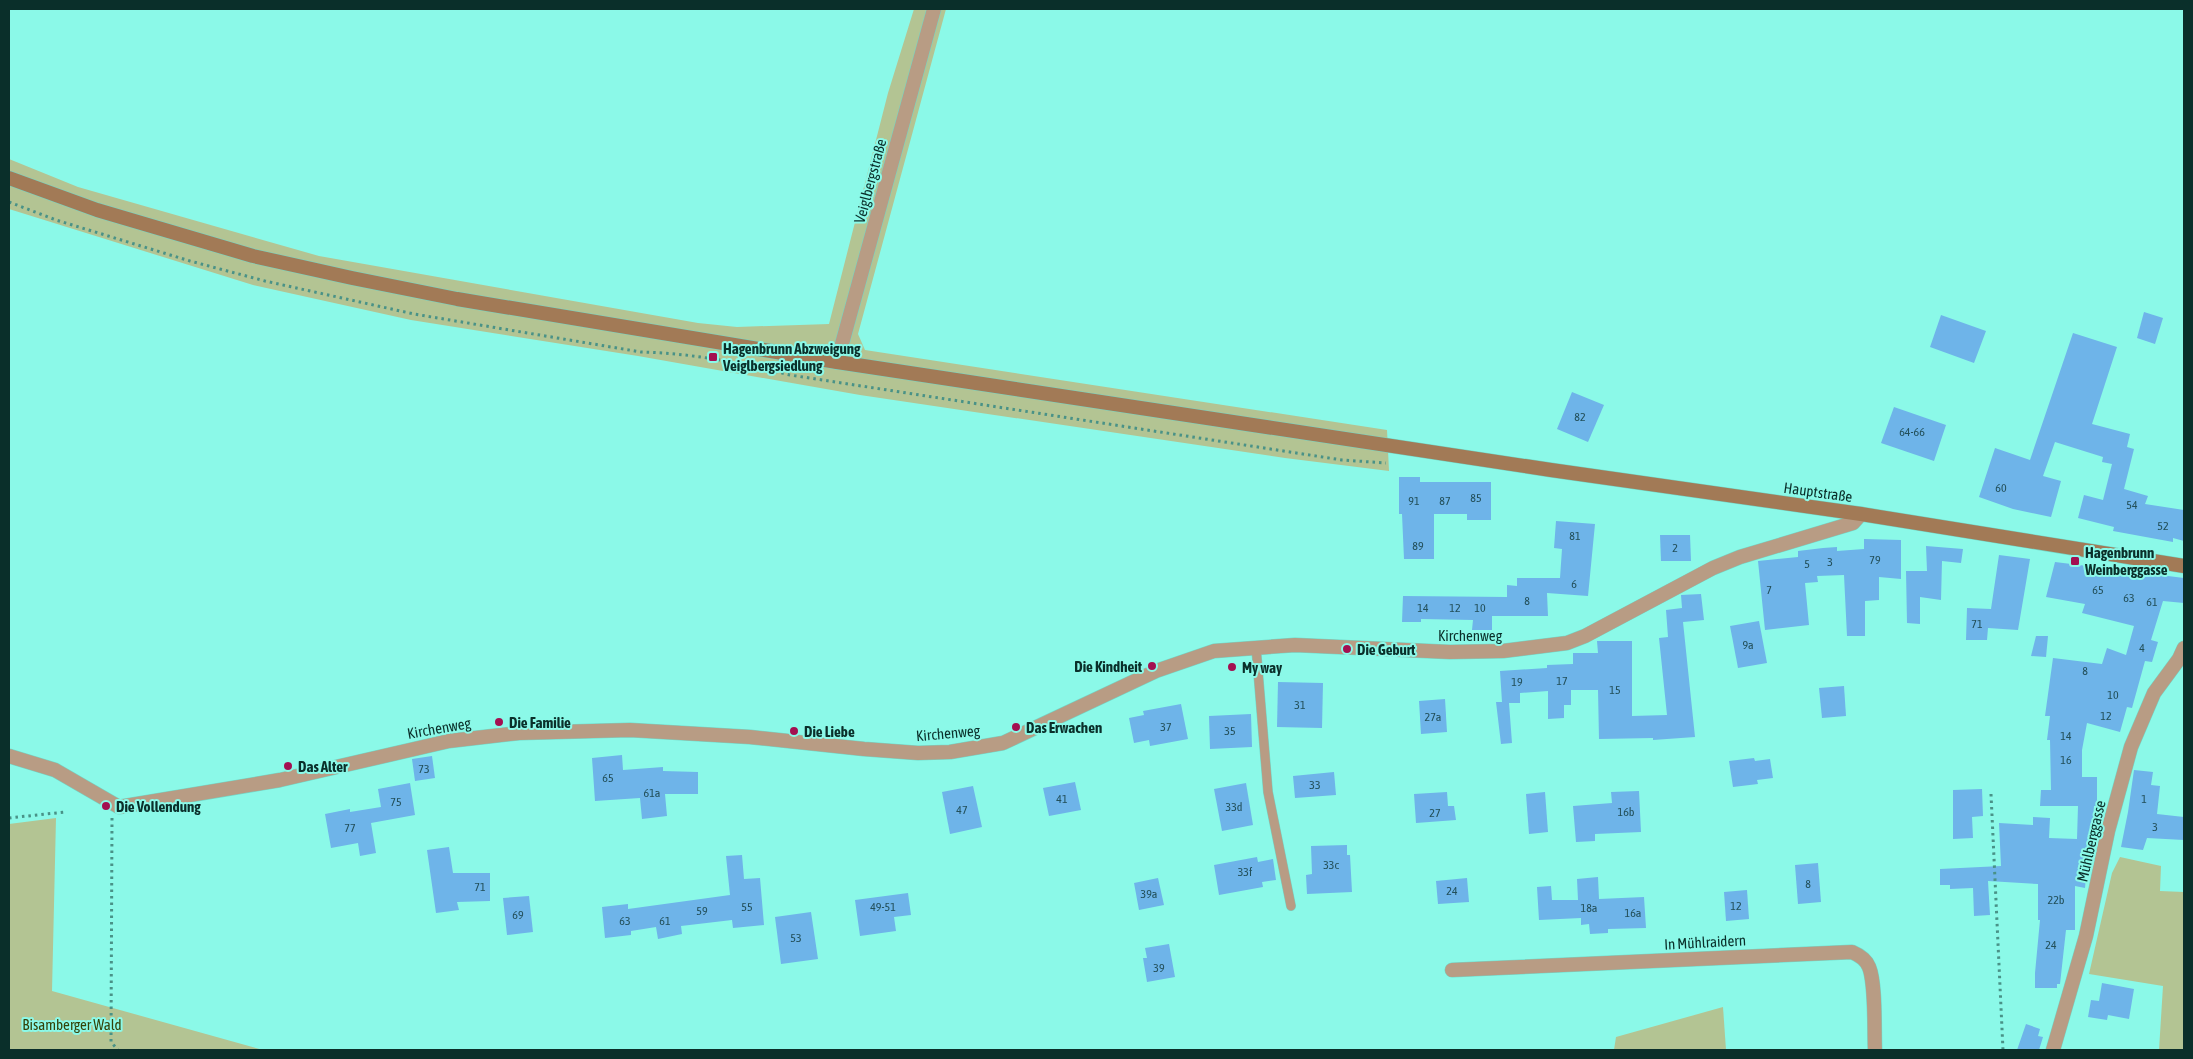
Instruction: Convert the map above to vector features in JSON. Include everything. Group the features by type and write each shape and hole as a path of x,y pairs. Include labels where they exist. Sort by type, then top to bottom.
{"main road":[{"name":"Hauptstraße","path":"9,178 97,210 253,256 476,302 837,362 1861,514 2184,566"}],"street":[{"name":"Veiglbergstraße","path":"837,362 934,9"},
{"name":"Kirchenweg","path":"9,756 55,770 119,807 280,780 449,741 519,734 630,730 750,736 918,753 950,752 1003,743 1156,671 1214,652 1295,645 1450,652 1503,652 1567,643 1585,636 1713,568 1740,557 1853,523 1861,514"},
{"name":"Mühlberggasse","path":"2053,1050 2086,936 2108,831 2130,747 2154,693 2183,657"},
{"name":"In Mühlraidern","path":"1452,970 1852,952 1862,956 1869,965 1872,978 1875,1050"}],"lane":[{"path":"1256,647 1267,785 1291,906"}],"path":[{"path":"1991,794 2003,1050"},
{"path":"112,808 111,1042 118,1050"},
{"path":"9,824 9,818 65,812"}],"green space":[{"path":"914,9 946,9 858,334 865,350 1387,430 1389,471 1285,458 860,395 638,356 411,320 253,285 9,209 9,159 78,187 319,256 698,323 737,327 829,324 888,93"},
{"name":"Bisamberger Wald","path":"56,818 52,991 263,1050 9,1050 9,824"},
{"path":"2120,857 2161,866 2160,891 2184,892 2184,1050 2159,1050 2163,986 2089,974 2112,873"},
{"path":"1723,1007 1726,1050 1614,1050 1616,1037"}],"building":[{"path":"2144,312 2163,318 2155,344 2137,338"},
{"path":"1941,315 1986,331 1974,363 1930,347"},
{"path":"2073,333 2117,347 2092,424 2130,434 2127,447 2134,449 2124,489 2148,496 2145,504 2184,510 2184,541 2173,538 2173,542 2113,531 2114,527 2078,518 2084,495 2103,500 2112,464 2102,462 2103,457 2055,442 2043,476 2061,481 2051,517 2013,509 1979,497 1995,448 2030,460"},
{"path":"1572,392 1604,405 1588,442 1557,429"},
{"path":"1894,407 1946,425 1934,461 1881,443"},
{"path":"1399,477 1420,477 1420,482 1491,482 1491,520 1467,520 1467,514 1434,514 1434,559 1404,559 1402,514 1399,514"},
{"path":"1556,521 1595,524 1588,596 1547,593 1548,616 1492,616 1492,630 1472,630 1473,620 1421,619 1421,622 1402,622 1403,596 1507,597 1507,585 1517,586 1517,578 1560,578 1562,549 1554,548"},
{"path":"1660,535 1690,535 1691,561 1661,561"},
{"path":"1864,539 1901,540 1901,579 1879,577 1879,600 1865,601 1865,636 1847,636 1844,575 1817,576 1818,582 1805,583 1809,625 1765,630 1758,561 1798,557 1798,551 1823,548 1837,547 1837,551 1864,549"},
{"path":"1926,546 1963,549 1961,563 1942,561 1941,600 1920,597 1920,624 1907,623 1906,571 1927,571"},
{"path":"1999,555 2030,559 2018,630 1988,628 1987,640 1966,640 1967,608 1991,609"},
{"path":"2055,562 2184,578 2184,603 2163,601 2151,640 2158,642 2152,662 2145,661 2132,708 2127,707 2120,732 2087,723 2082,750 2082,777 2097,777 2097,806 2094,806 2091,855 2088,855 2085,888 2075,886 2075,930 2066,930 2060,984 2057,984 2057,988 2035,988 2040,920 2038,920 2038,884 1988,881 1990,915 1974,916 1973,888 1950,889 1950,885 1940,885 1940,869 2001,866 1999,823 2033,825 2033,817 2050,818 2049,838 2077,839 2078,806 2040,806 2041,790 2051,790 2050,740 2047,740 2050,716 2045,716 2053,658 2102,664 2107,648 2126,655 2134,626 2082,613 2085,604 2046,597"},
{"path":"1701,594 1704,620 1683,622 1695,737 1653,740 1653,738 1599,739 1598,690 1571,690 1571,705 1564,705 1564,718 1548,719 1548,691 1520,693 1520,703 1509,703 1512,743 1501,744 1496,702 1502,702 1500,671 1573,664 1573,653 1598,653 1597,641 1632,641 1632,716 1667,715 1659,638 1668,637 1666,610 1682,608 1681,595"},
{"path":"1759,621 1767,663 1738,668 1730,626"},
{"path":"2036,636 2048,636 2046,657 2031,656"},
{"path":"1278,682 1323,683 1322,728 1277,727"},
{"path":"1844,686 1846,716 1822,718 1819,688"},
{"path":"1445,699 1447,732 1421,734 1419,701"},
{"path":"1181,704 1188,739 1150,746 1149,740 1134,743 1129,718 1144,715 1143,711"},
{"path":"1251,714 1252,747 1210,749 1209,716"},
{"path":"622,755 623,770 663,767 663,771 698,772 698,794 665,794 667,816 642,819 640,798 595,801 592,758"},
{"path":"432,756 435,778 415,781 412,759"},
{"path":"1754,758 1755,761 1770,759 1773,778 1757,780 1758,784 1733,787 1729,761"},
{"path":"2134,770 2153,772 2151,785 2160,786 2157,814 2184,817 2184,840 2147,838 2143,850 2121,847"},
{"path":"1334,772 1336,795 1295,798 1293,776"},
{"path":"1075,782 1081,810 1049,816 1043,788"},
{"path":"410,783 415,815 371,823 376,853 360,856 358,843 331,848 325,814 350,809 350,812 381,807 378,789"},
{"path":"1246,783 1253,825 1222,831 1214,789"},
{"path":"973,786 982,827 950,834 942,792"},
{"path":"1982,789 1983,816 1972,817 1973,838 1953,839 1953,790"},
{"path":"1639,791 1641,832 1595,834 1595,841 1576,842 1573,806 1612,803 1611,792"},
{"path":"1447,792 1448,806 1454,806 1456,820 1416,823 1414,794"},
{"path":"1545,792 1548,832 1529,834 1526,794"},
{"path":"1347,845 1347,855 1350,855 1352,892 1307,894 1306,875 1312,874 1311,846"},
{"path":"449,847 453,873 490,873 490,901 457,902 459,910 436,913 427,850"},
{"path":"742,855 744,879 760,878 764,925 733,928 732,920 681,926 682,934 658,939 656,927 631,931 631,935 605,938 602,907 628,904 628,909 730,895 726,856"},
{"path":"1257,857 1258,862 1273,859 1276,880 1262,882 1263,887 1219,895 1214,865"},
{"path":"1818,863 1821,902 1798,904 1795,865"},
{"path":"1598,877 1599,899 1644,897 1646,928 1608,929 1608,933 1590,934 1589,924 1581,925 1581,918 1539,920 1537,887 1551,886 1552,900 1578,900 1577,879"},
{"path":"1158,878 1164,905 1139,910 1134,883"},
{"path":"1467,878 1469,902 1438,904 1436,881"},
{"path":"1747,890 1749,919 1726,921 1724,892"},
{"path":"908,893 911,915 894,917 896,931 860,936 855,900"},
{"path":"529,896 533,932 507,935 503,898"},
{"path":"811,912 818,959 781,964 775,917"},
{"path":"1169,944 1175,977 1147,982 1143,958 1147,958 1145,948"},
{"path":"2102,983 2134,989 2129,1019 2108,1015 2107,1020 2088,1017 2091,1000 2099,1001"},
{"path":"2026,1024 2040,1029 2038,1036 2043,1037 2039,1050 2017,1050"}],"place":[{"name":"Hagenbrunn Abzweigung Veiglbergsiedlung","path":"713,357"},
{"name":"Hagenbrunn Weinberggasse","path":"2075,561"},
{"name":"Die Geburt","path":"1347,649"},
{"name":"Die Kindheit","path":"1152,666"},
{"name":"My way","path":"1232,667"},
{"name":"Die Familie","path":"499,722"},
{"name":"Das Erwachen","path":"1016,727"},
{"name":"Die Liebe","path":"794,731"},
{"name":"Das Alter","path":"288,766"},
{"name":"Die Vollendung","path":"106,806"}]}
